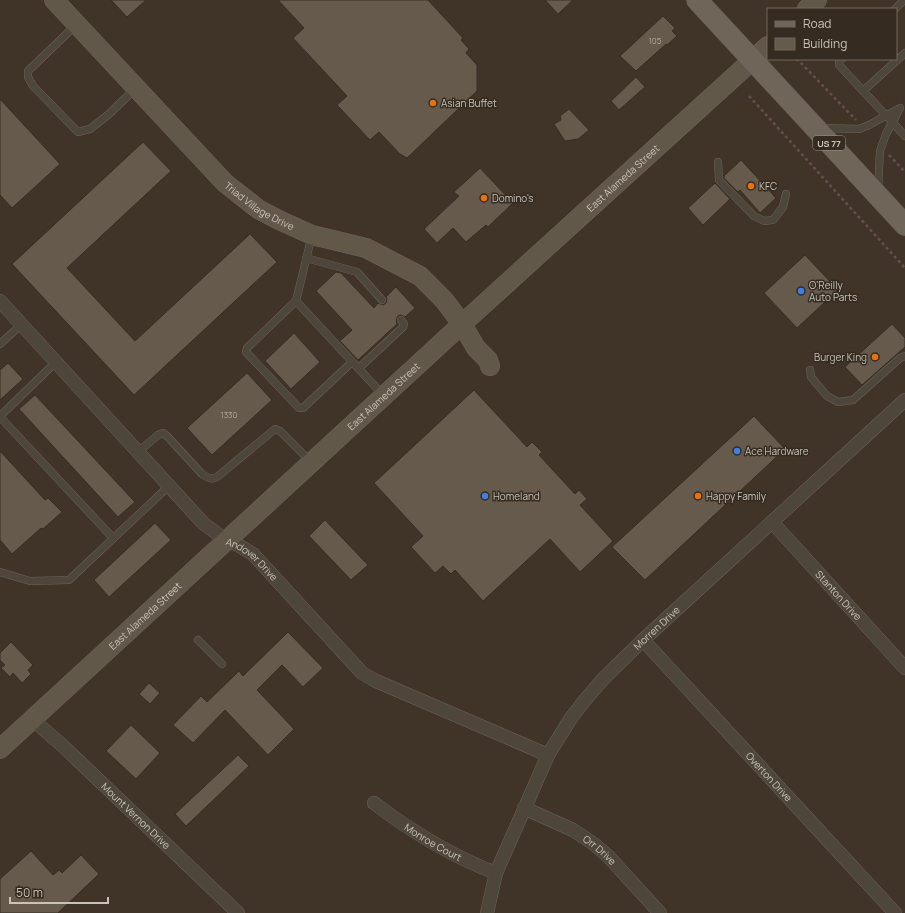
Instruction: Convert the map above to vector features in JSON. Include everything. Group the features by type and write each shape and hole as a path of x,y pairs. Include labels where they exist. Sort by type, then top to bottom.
{"main road":[{"name":"US 77","path":"697,0 905,225"}],"street":[{"name":"Triad Village Drive","path":"54,0 225,183 258,209 278,220 312,235 366,248 420,276 444,300 462,324 476,348 488,360 490,366"},
{"path":"808,8 817,0"},
{"name":"East Alameda Street","path":"0,749 462,324 767,47"},
{"name":"Andover Drive","path":"0,301 203,523 227,541 238,545 253,554 362,672 368,676 548,755"},
{"name":"Morren Drive","path":"487,913 496,873 548,755 571,718 585,700 604,678 643,640 772,522 903,406"},
{"name":"Stanton Drive","path":"772,522 905,668"},
{"name":"Overton Drive","path":"643,640 895,913"},
{"name":"Mount Vernon Drive","path":"32,719 64,747 238,913"},
{"name":"Monroe Court","path":"374,802 426,839 451,854 496,873"},
{"name":"Orr Drive","path":"524,808 574,830 594,844 608,856 660,913"}],"lane":[{"path":"896,8 904,0"},
{"path":"77,24 28,71 28,77 33,86 78,132 90,129 109,114 136,88"},
{"path":"863,91 905,53"},
{"path":"841,60 839,65 892,123 904,132"},
{"path":"816,128 853,130 886,116 902,105"},
{"path":"878,196 878,176 882,148 892,123 902,105"},
{"path":"718,162 719,180 754,216 764,221 773,220 783,208 786,194"},
{"path":"312,235 296,302 247,348 246,352 299,408 303,408 352,362"},
{"path":"306,258 356,272 382,300"},
{"path":"296,302 384,396"},
{"path":"359,368 403,327 402,322"},
{"path":"0,344 22,324"},
{"path":"810,370 812,377 827,396 838,402 853,400 900,358 905,356"},
{"path":"56,362 0,416 113,538"},
{"path":"138,452 162,433 167,436 202,474 213,479 275,429 280,431 312,463"},
{"path":"0,572 30,581 69,580 169,486"},
{"path":"198,640 222,664"}],"path":[{"path":"798,60 863,127"},
{"path":"748,96 905,268"},
{"path":"882,148 905,172"}],"building":[{"path":"111,0 146,0 127,17"},
{"path":"278,0 428,0 463,38 461,40 469,49 466,53 477,65 477,91 407,158 400,154 379,132 370,140 337,105 347,96 293,38 304,28"},
{"path":"545,0 573,0 558,14"},
{"path":"663,16 675,28 672,31 677,36 636,71 620,56"},
{"path":"636,77 645,87 619,110 611,101"},
{"path":"0,99 60,164 12,208 0,195"},
{"path":"569,109 589,130 578,139 565,141 554,124 561,120 560,116"},
{"path":"143,142 171,171 67,268 135,341 250,234 277,262 134,395 12,264"},
{"name":"KFC","path":"741,160 776,198 760,213 740,190 738,192 724,178 724,176"},
{"path":"480,168 513,203 488,227 486,225 466,242 453,228 437,243 424,229 459,196 454,192"},
{"path":"715,183 730,199 703,225 688,208"},
{"name":"O'Reilly Auto Parts","path":"805,255 838,290 797,328 764,293"},
{"path":"336,272 341,273 374,308 378,303 383,305 386,303 386,297 396,287 415,308 405,317 401,315 398,316 396,320 397,324 358,360 340,341 352,330 316,291"},
{"name":"Burger King","path":"892,324 905,338 905,347 862,385 845,367"},
{"path":"294,333 320,362 291,389 265,361"},
{"path":"8,363 23,379 0,400 0,370"},
{"path":"247,373 272,400 212,455 187,428"},
{"name":"Homeland","path":"474,390 527,447 532,442 542,452 539,455 575,494 579,490 587,499 580,505 613,541 580,572 550,539 483,601 455,570 451,574 443,566 435,573 411,547 423,536 374,483"},
{"path":"35,395 135,502 118,517 19,409"},
{"path":"754,416 785,449 645,580 612,547"},
{"path":"0,451 45,500 48,498 62,512 43,529 41,528 12,554 0,540"},
{"path":"325,520 368,565 351,580 309,536"},
{"path":"155,523 171,540 109,597 94,580"},
{"path":"288,632 323,668 303,687 282,665 257,690 294,729 268,755 225,710 193,743 173,725 201,696 207,702 239,671 243,676"},
{"path":"11,642 33,665 28,670 31,674 22,683 13,673 10,677 1,668 5,665 0,660 0,653"},
{"path":"149,683 160,693 150,704 139,694"},
{"path":"131,725 160,753 136,779 106,751"},
{"path":"238,755 249,766 186,826 175,814"},
{"path":"31,851 53,875 59,870 62,873 81,855 99,874 58,913 0,913 0,879"}],"place":[{"name":"Asian Buffet","path":"433,103"},
{"name":"KFC","path":"751,186"},
{"name":"Domino's","path":"484,198"},
{"name":"O'Reilly Auto Parts","path":"801,291"},
{"name":"Burger King","path":"875,357"},
{"name":"Ace Hardware","path":"737,451"},
{"name":"Homeland","path":"485,496"},
{"name":"Happy Family","path":"698,496"}]}
